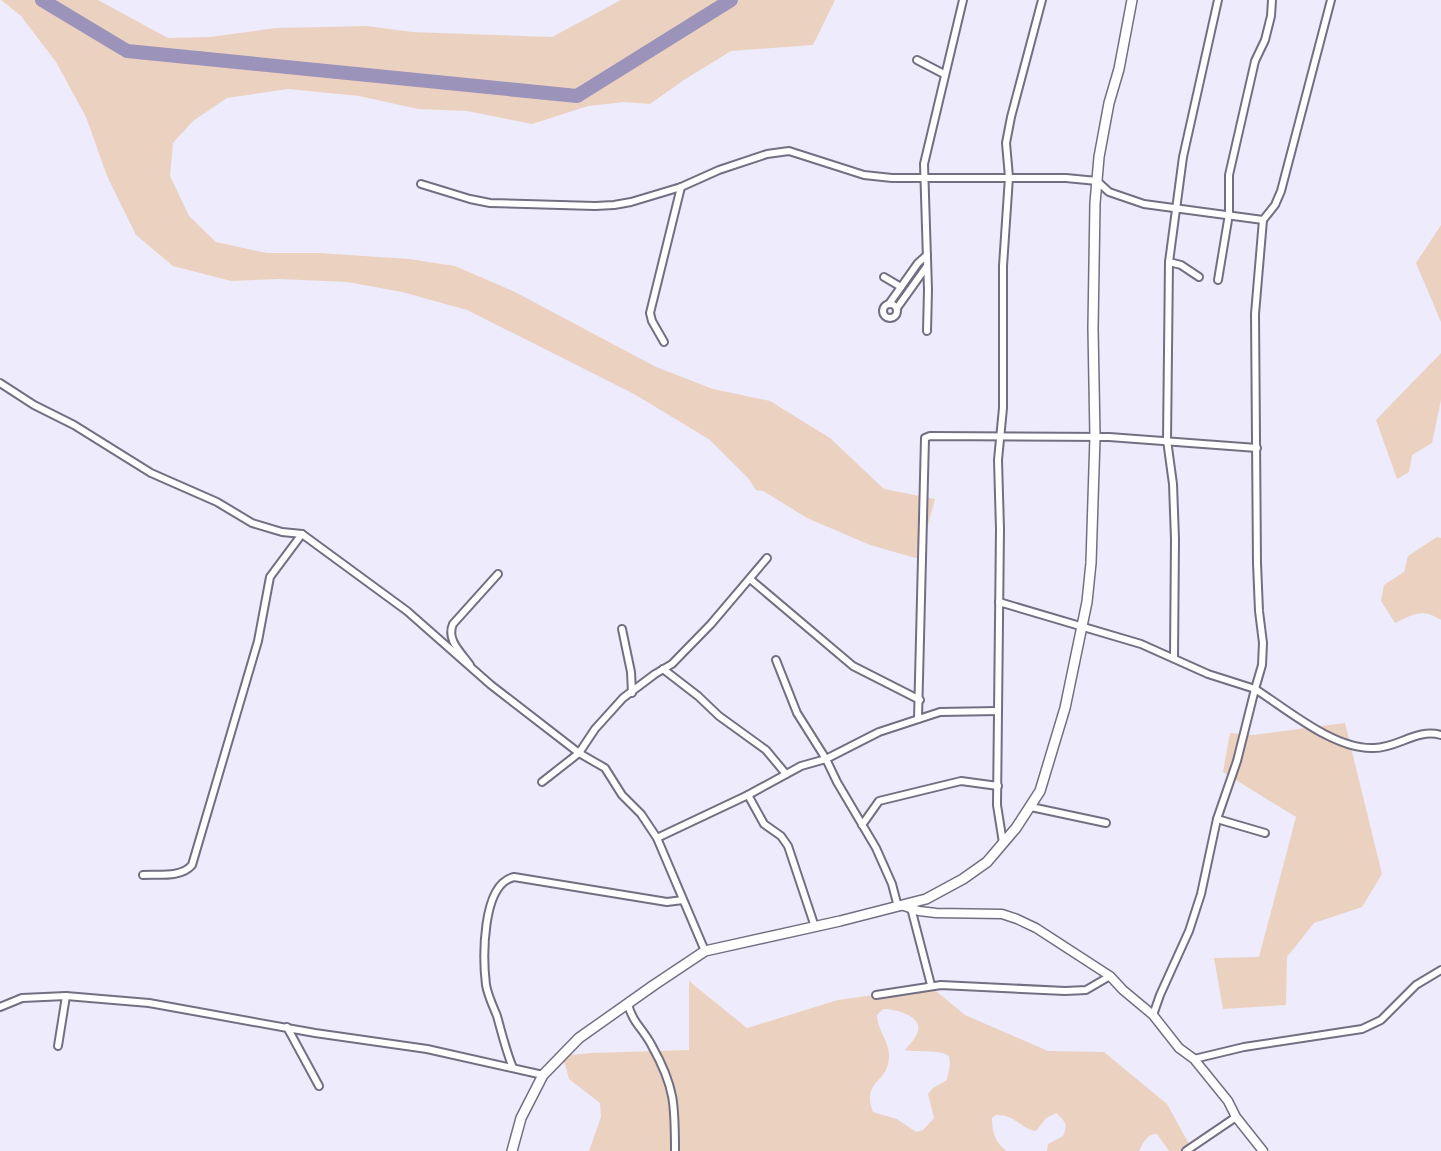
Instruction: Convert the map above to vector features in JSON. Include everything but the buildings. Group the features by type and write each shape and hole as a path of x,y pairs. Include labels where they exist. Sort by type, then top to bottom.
{"main road":[{"path":"512,1151 521,1118 543,1075 579,1038 705,951 904,907 926,899 987,862 1003,845 1040,791 1056,745 1082,628 1091,563 1095,437 1094,217 1109,103 1121,59 1132,0"}],"street":[{"path":"927,331 924,164 963,0"},
{"path":"1003,845 997,805 1003,266 1009,177 1006,142 1042,0"},
{"path":"1174,657 1174,525 1167,440 1169,262 1183,157 1218,0"},
{"path":"1219,280 1229,214 1229,175 1255,61 1265,40 1271,16 1272,0"},
{"path":"1153,1015 1189,931 1201,894 1217,819 1237,761 1262,665 1257,563 1255,314 1263,220 1275,205 1281,191 1331,0"},
{"path":"917,60 944,74"},
{"path":"421,184 490,203 595,206 631,202 681,187 719,170 767,154 789,151 864,175 923,179 1009,177 1097,181 1109,192 1144,204 1263,220"},
{"path":"663,342 650,313 681,187"},
{"path":"927,255 883,310 888,317 896,314 927,267"},
{"path":"1169,262 1181,265 1199,276"},
{"path":"884,277 901,288"},
{"path":"889,304 893,304 897,309"},
{"path":"0,383 151,473 217,502 252,523 302,534 407,611 478,675 579,753 605,768 622,795 641,814 657,838 705,951"},
{"path":"918,719 925,438 1095,437 1257,447"},
{"path":"143,875 181,873 192,865 248,680 270,577 302,534"},
{"path":"542,782 579,753 611,710 672,664 767,558"},
{"path":"478,675 451,639 450,629 498,574"},
{"path":"750,579 853,666 920,700"},
{"path":"999,603 1142,644 1208,674 1255,689 1317,730 1358,746 1372,749 1390,746 1424,732 1441,735"},
{"path":"622,629 631,672 632,693"},
{"path":"776,660 797,713 876,848 904,907 931,985"},
{"path":"663,669 698,695 719,716 766,750 786,774"},
{"path":"657,838 801,766 826,759 879,732 940,712 998,711"},
{"path":"862,825 879,801 961,781 998,786"},
{"path":"747,795 764,824 781,836 788,846 815,927"},
{"path":"1031,807 1106,823"},
{"path":"1217,819 1265,833"},
{"path":"513,1068 486,986 485,948 489,909 503,883 514,877 667,902 682,900"},
{"path":"904,907 936,913 1002,914 1017,919 1037,928 1110,976 1153,1015 1173,1042 1194,1059 1263,1151"},
{"path":"1194,1059 1244,1047 1362,1028 1381,1020 1416,985 1441,970"},
{"path":"876,995 931,985 1086,990 1110,976"},
{"path":"0,1007 22,998 66,996 149,1003 427,1049 543,1075"},
{"path":"58,1046 66,996"},
{"path":"628,1004 631,1016 647,1036 662,1064 672,1090 675,1104 675,1151"},
{"path":"287,1027 319,1086"},
{"path":"1186,1151 1236,1117"}],"shaded area":[{"path":"1,0 98,0 168,38 210,37 276,28 367,26 412,32 552,37 621,0 835,0 813,45 731,51 650,104 624,102 588,106 532,124 467,111 418,109 359,96 288,89 227,98 193,121 173,143 170,176 189,216 216,242 267,253 319,253 409,259 455,266 515,292 656,367 713,389 770,401 830,438 884,489 935,499 919,559 870,545 807,518 763,491 756,490 748,478 710,440 634,394 467,310 402,292 347,282 279,279 231,281 173,266 136,235 107,176 86,117 56,62 21,16"},
{"path":"1441,225 1441,322 1416,263"},
{"path":"1441,353 1441,400 1432,443 1412,455 1409,472 1397,479 1376,420"},
{"path":"1437,537 1441,538 1441,620 1423,613 1395,623 1381,601 1384,585 1404,572 1408,556"},
{"path":"1345,723 1382,874 1362,907 1314,923 1287,957 1286,1005 1223,1009 1214,958 1259,957 1296,817 1223,772 1230,733 1253,735"},
{"path":"689,981 747,1028 838,1000 931,987 965,1015 1048,1051 1104,1052 1167,1104 1193,1151 1169,1151 1157,1134 1153,1134 1139,1151 1047,1151 1048,1144 1063,1136 1066,1126 1056,1113 1046,1118 1036,1131 1009,1117 996,1115 992,1118 995,1137 1007,1151 589,1151 601,1117 600,1103 569,1079 565,1064 557,1056 689,1050","holes":["883,1009 906,1014 916,1021 918,1031 905,1050 949,1056 947,1080 928,1094 934,1118 923,1130 916,1132 897,1119 873,1112 870,1094 888,1066 889,1057 877,1015"]}],"waterway":[{"path":"42,0 127,51 577,96 731,0"}]}
